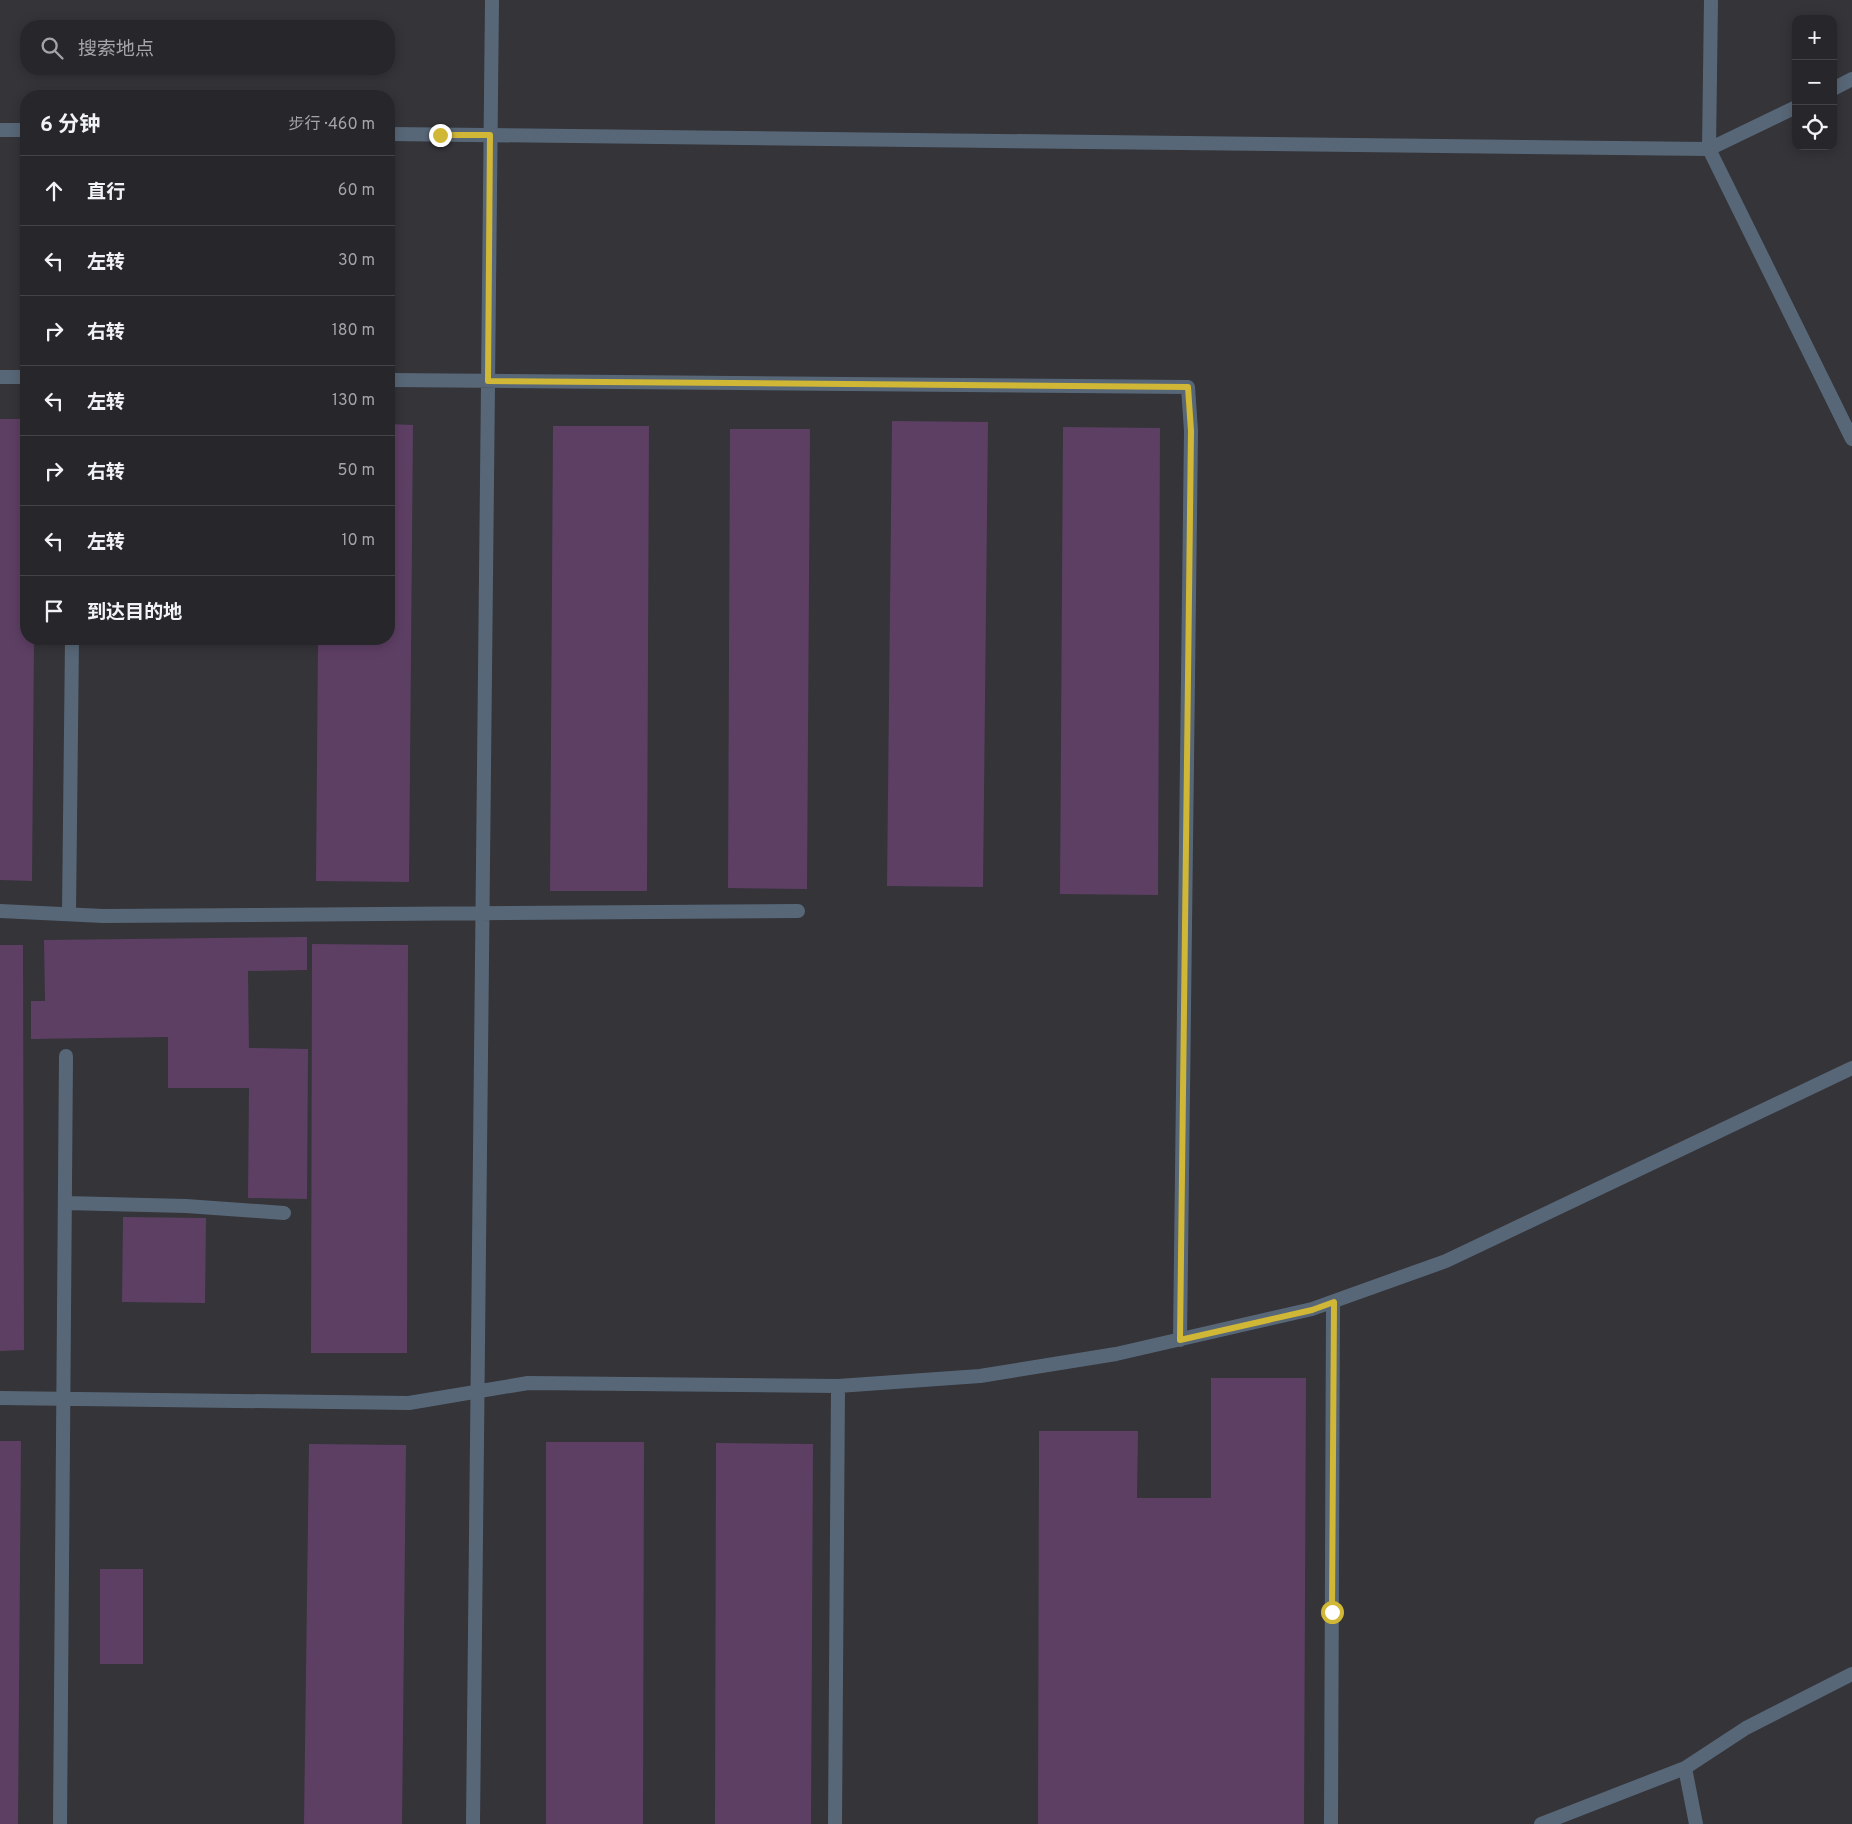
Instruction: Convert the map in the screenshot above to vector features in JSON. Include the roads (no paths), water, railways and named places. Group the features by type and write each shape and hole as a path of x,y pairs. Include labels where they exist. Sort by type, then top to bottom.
{"street":[{"path":"473,1824 492,0"},
{"path":"1711,0 1710,149 1852,439"},
{"path":"1837,86 1852,79"},
{"path":"395,134 1710,149 1792,109"},
{"path":"0,130 20,130"},
{"path":"0,377 20,377"},
{"path":"395,380 1188,387 1191,431 1180,1340"},
{"path":"69,913 72,645"},
{"path":"0,911 103,916 798,911"},
{"path":"60,1824 66,1056"},
{"path":"0,1398 409,1403 528,1383 838,1386 980,1376 1116,1354 1312,1310 1446,1261 1852,1068"},
{"path":"65,1203 186,1206 284,1213"},
{"path":"1331,1824 1334,1302"},
{"path":"835,1824 838,1386"},
{"path":"1541,1824 1685,1768 1746,1728 1852,1674"},
{"path":"1685,1768 1696,1824"}]}
